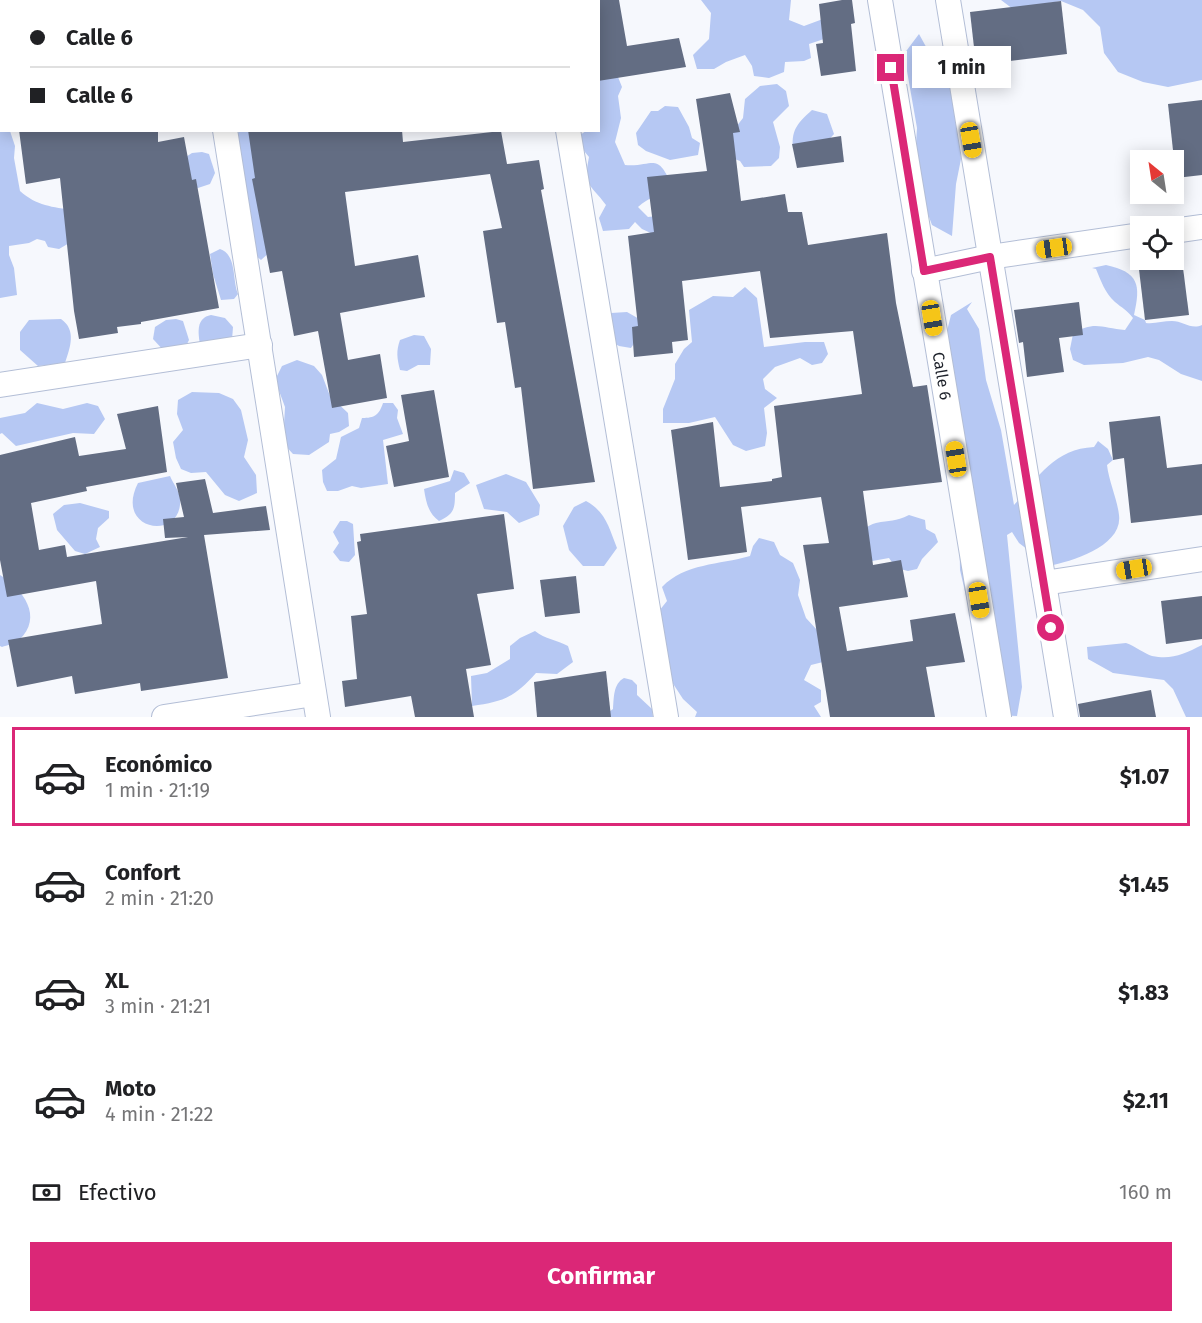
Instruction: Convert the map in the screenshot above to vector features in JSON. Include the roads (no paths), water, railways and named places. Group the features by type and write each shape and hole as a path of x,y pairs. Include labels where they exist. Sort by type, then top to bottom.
{"street":[{"name":"Calle 6","path":"880,0 999,717"},
{"path":"948,0 1066,717"},
{"path":"164,717 316,705 225,132"},
{"path":"568,132 666,717"},
{"path":"1184,229 1202,227"},
{"path":"924,271 990,257 1130,237"},
{"path":"0,385 260,345"},
{"path":"1044,583 1202,558"}]}
